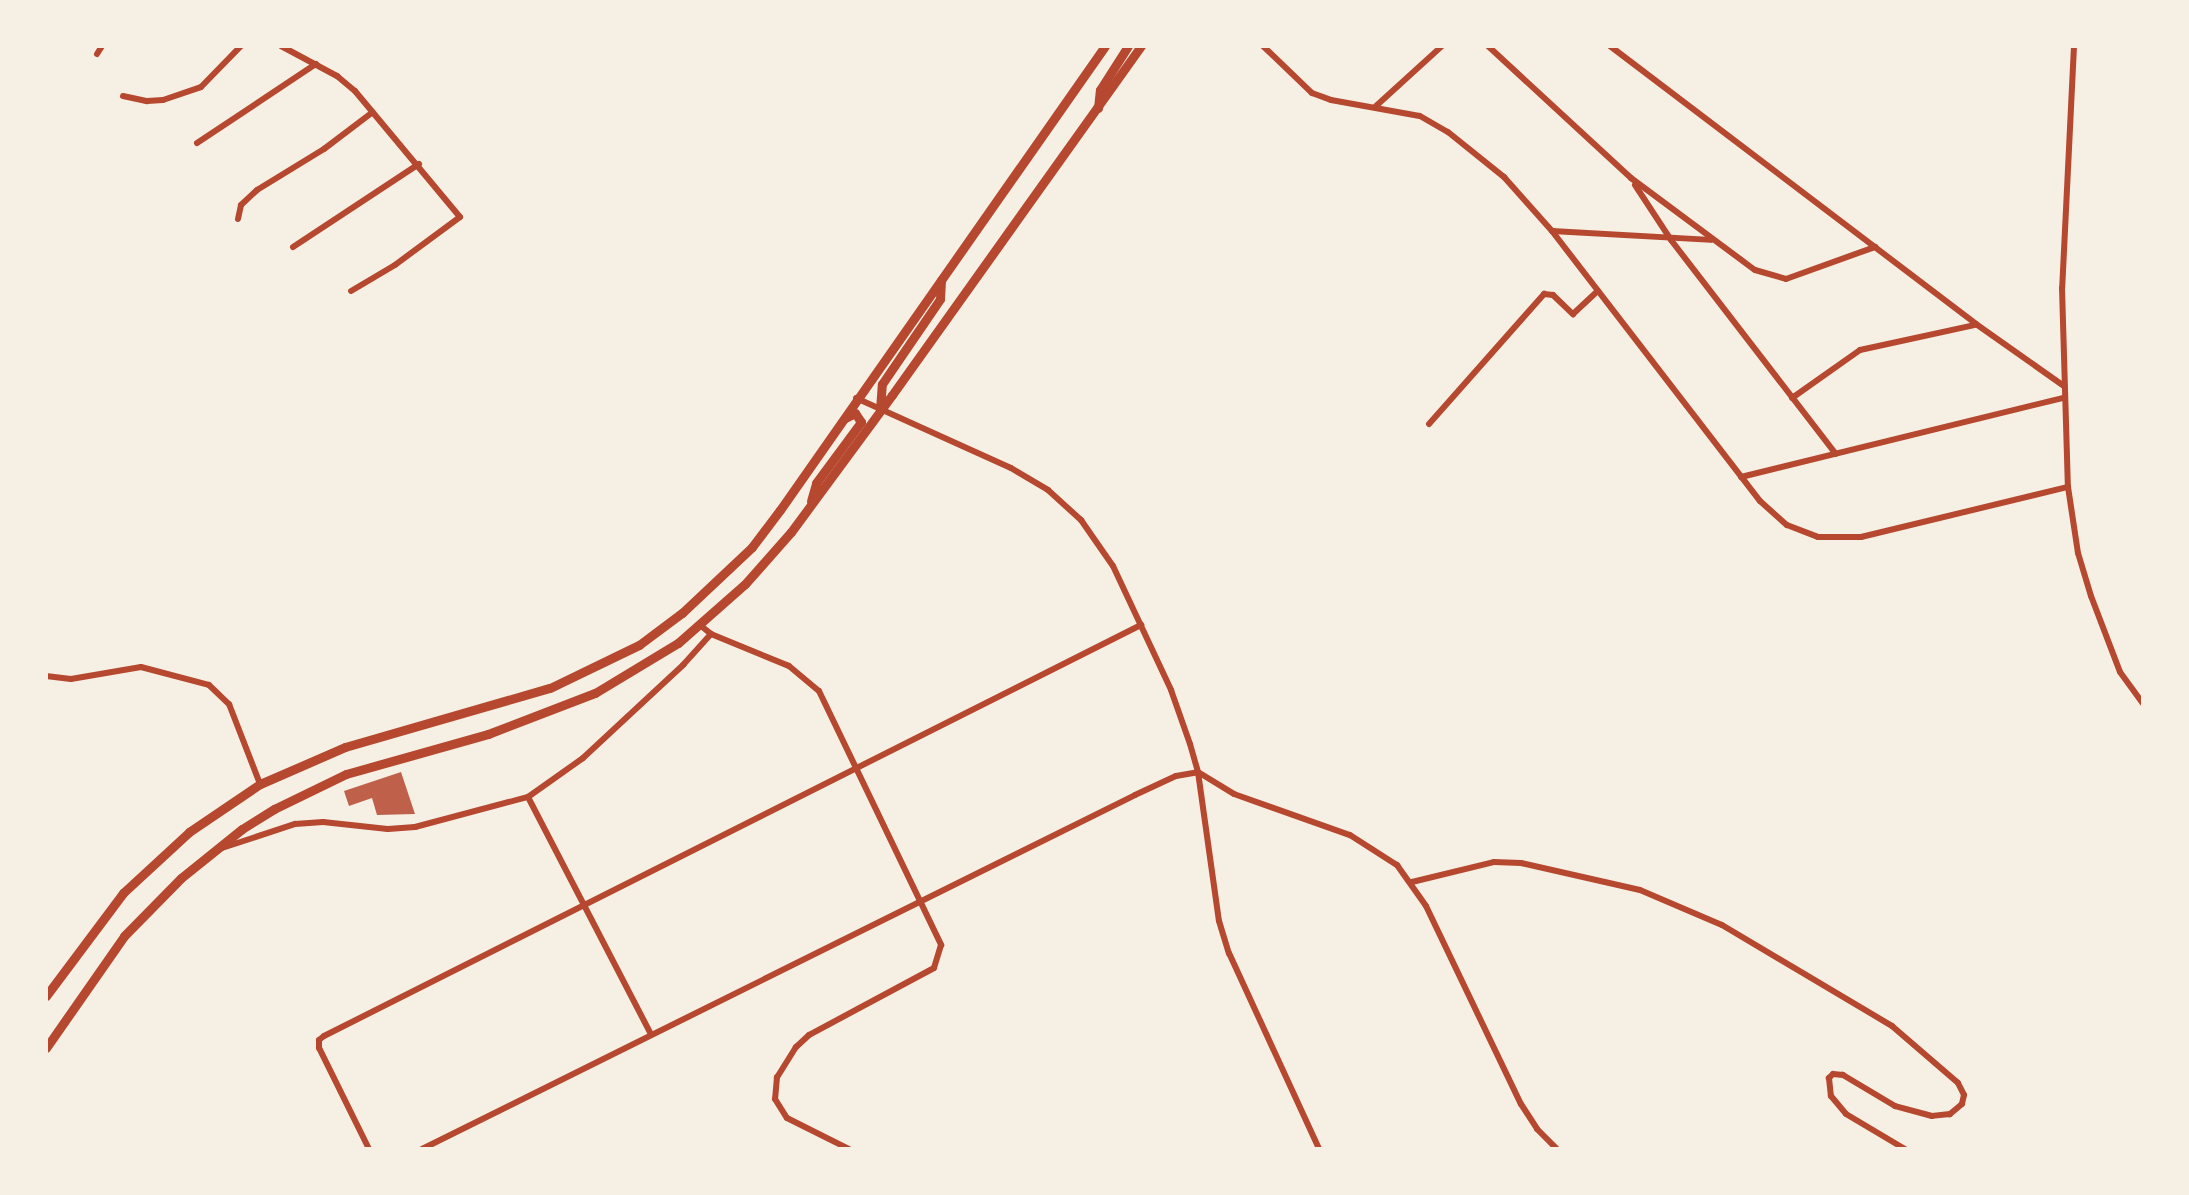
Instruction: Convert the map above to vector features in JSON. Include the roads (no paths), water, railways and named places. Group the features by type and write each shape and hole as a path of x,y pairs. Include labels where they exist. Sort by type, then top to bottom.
{"highway":[{"path":"46,996 92,930 131,885 189,832 260,784 345,747 550,688 639,645 682,613 752,547 1105,46"},
{"path":"1098,111 1100,90 1128,46"},
{"path":"46,1048 124,936 208,855 274,809 346,774 528,721 595,693 647,664 700,625 752,578 880,410 1098,111 1141,46"},
{"path":"880,410 882,384 940,299 941,277"},
{"path":"808,508 816,483 861,422 855,413 840,421"}],"street":[{"path":"97,54 102,46"},
{"path":"123,96 147,101 163,100 201,87 241,46"},
{"path":"281,46 337,76 373,112 459,211 457,222 351,291"},
{"path":"1263,46 1312,93 1331,100 1420,116 1448,132 1504,177 1552,231 1766,509 1787,525 1818,537 1841,540 2068,487"},
{"path":"1376,106 1442,46"},
{"path":"1488,46 1631,178 1755,270 1786,279 1875,247"},
{"path":"1610,46 1976,324 2064,386"},
{"path":"2074,46 2062,288 2068,487 2078,553 2091,596 2116,665 2143,704"},
{"path":"197,143 316,64"},
{"path":"238,219 241,205 257,190 324,149 373,112"},
{"path":"293,247 419,164"},
{"path":"1631,178 1671,240 1836,454"},
{"path":"1552,231 1712,240"},
{"path":"1429,424 1544,294 1553,295 1569,314 1598,291"},
{"path":"1792,398 1860,350 1976,324"},
{"path":"856,398 1011,468 1048,490 1081,520 1096,540 1171,690 1198,772 1212,881 1229,953 1319,1149"},
{"path":"1741,477 2063,398"},
{"path":"700,625 711,634 789,666 809,680 830,709 941,945 939,961 934,968 809,1035 791,1053 777,1077 775,1099 787,1118 849,1149"},
{"path":"369,1149 317,1044 324,1036 1141,625"},
{"path":"208,855 295,824 323,822 388,829 415,827 528,797 583,758 683,665 711,634"},
{"path":"46,676 71,679 141,667 209,685 229,704 260,784"},
{"path":"422,1149 1163,781 1198,772 1234,794 1350,835 1397,865 1412,882 1521,1104 1537,1129 1557,1149"},
{"path":"528,797 651,1034"},
{"path":"1412,882 1494,862 1521,863 1640,890 1722,925 1892,1026 1958,1083 1964,1095 1962,1104 1950,1114 1932,1116 1895,1106 1843,1075 1833,1074 1829,1078 1831,1096 1846,1114 1905,1149"}]}
